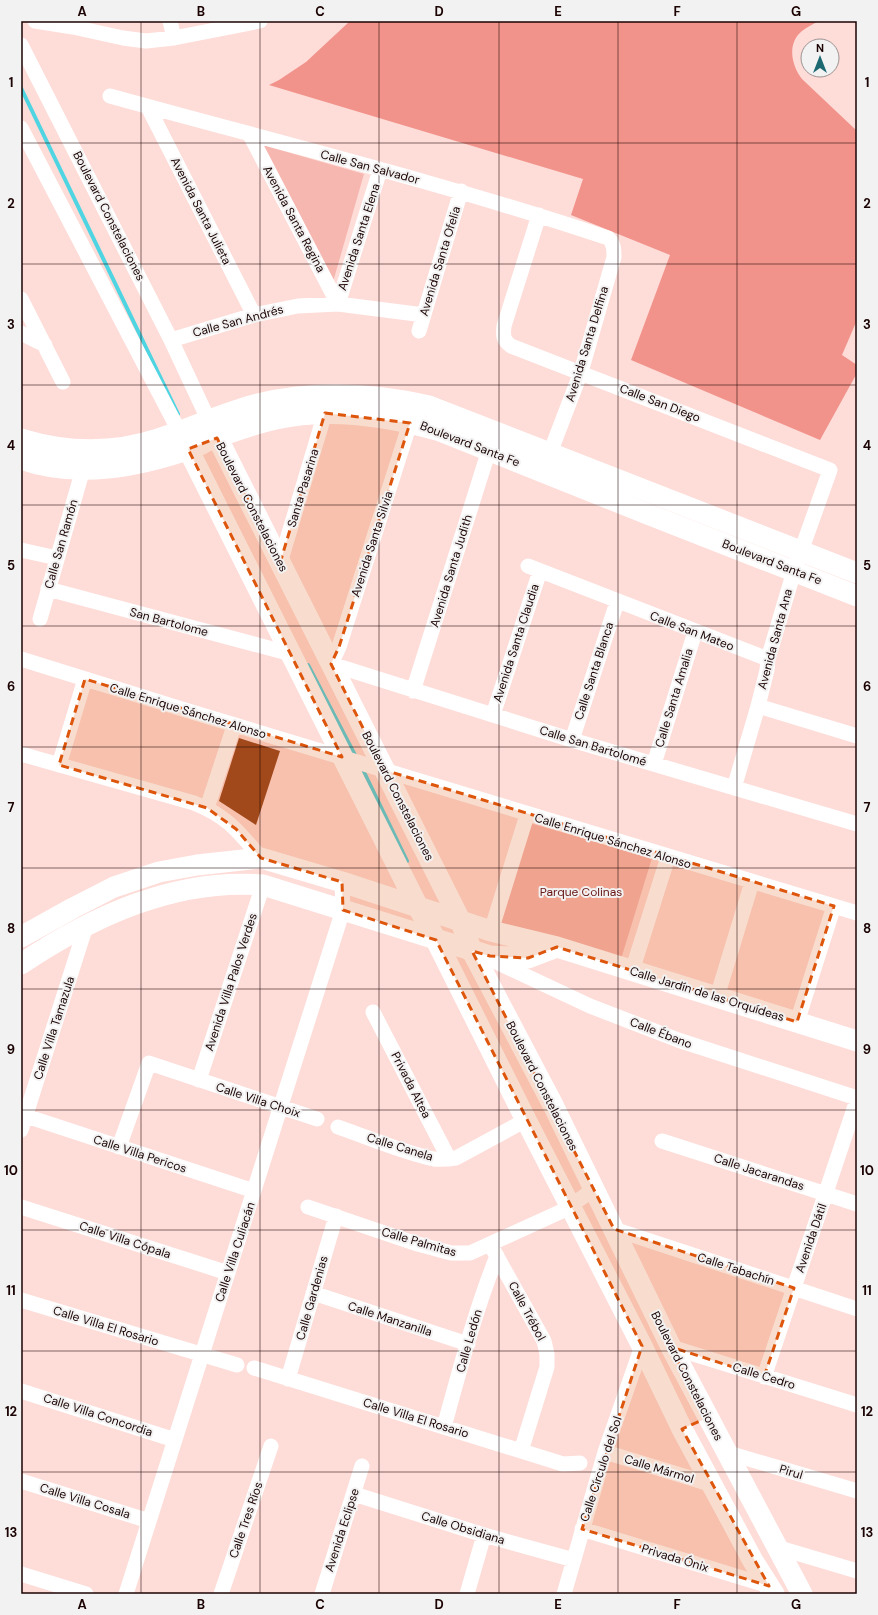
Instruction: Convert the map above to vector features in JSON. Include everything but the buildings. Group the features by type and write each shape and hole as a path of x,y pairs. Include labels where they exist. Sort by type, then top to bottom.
{"street":[{"path":"35,21 72,24 122,38 146,41 174,38 260,21"},
{"path":"170,21 174,38"},
{"name":"Boulevard Constelaciones","path":"21,45 171,340 197,435 291,654 363,764 460,920 472,951 553,1106 591,1192 614,1229 671,1348 707,1418 802,1594"},
{"name":"Calle San Salvador","path":"110,96 461,191 540,215 608,238 611,240 613,245 614,257"},
{"name":"Avenida Santa Julieta","path":"148,107 254,314"},
{"name":"Boulevard Constelaciones","path":"21,128 197,435 280,563 331,664 363,764 417,905 526,1120 573,1205 682,1429 771,1590"},
{"name":"Avenida Santa Regina","path":"250,135 338,304"},
{"name":"Avenida Santa Elena","path":"338,304 380,170"},
{"name":"Avenida Santa Ofelia","path":"420,331 461,191"},
{"name":"Calle San Diego","path":"540,215 504,326 503,339 505,342 511,346 830,470"},
{"name":"Avenida Santa Delfina","path":"550,453 581,372 614,257"},
{"path":"21,299 63,382"},
{"name":"Calle San Andrés","path":"171,340 254,314 298,306 338,304 424,314"},
{"path":"21,333 44,345"},
{"name":"Boulevard Santa Fe","path":"21,459 46,465 83,469 106,469 142,463 259,404 303,396 359,395 395,399 429,406 550,453 797,561 857,596"},
{"name":"Boulevard Santa Fe","path":"21,439 59,448 89,451 105,450 250,426 276,418 325,413 356,414 410,423 440,431 488,450 797,561 857,573"},
{"name":"Santa Pasarina","path":"280,563 325,413"},
{"name":"Avenida Santa Silvia","path":"331,664 339,647 410,423"},
{"name":"Avenida Santa Judith","path":"413,691 488,450"},
{"name":"Calle San Ramón","path":"40,619 83,469"},
{"name":"Avenida Santa Ana","path":"734,788 758,706 767,670 768,659 797,561 830,470"},
{"path":"21,550 57,558"},
{"name":"Calle San Mateo","path":"534,569 768,659"},
{"name":"Avenida Santa Claudia","path":"492,715 534,569"},
{"name":"San Bartolome","path":"48,589 291,654"},
{"name":"Calle Santa Blanca","path":"572,740 617,602"},
{"name":"Calle Santa Amalia","path":"654,764 695,632"},
{"name":"Calle Enrique Sánchez Alonso","path":"21,660 527,815 857,913"},
{"name":"Calle San Bartolomé","path":"331,664 572,740 857,824"},
{"path":"59,765 85,680"},
{"path":"758,706 857,736"},
{"path":"207,808 234,726"},
{"path":"21,754 207,808 220,815 236,829 261,858"},
{"path":"491,931 527,815"},
{"path":"632,971 668,857"},
{"path":"38,953 21,938 73,908 114,887 159,872 197,865 261,858"},
{"name":"Calle Jardín de las Orquídeas","path":"261,858 417,905 491,931 557,947 857,1041"},
{"name":"Calle Villa Culiacán","path":"126,1594 343,910 342,882"},
{"path":"717,997 752,882"},
{"path":"21,964 86,926 118,910 149,898 182,889 245,883 263,884 490,956 528,958 557,947"},
{"name":"Avenida Villa Palos Verdes","path":"199,1080 263,884"},
{"path":"797,1022 834,906"},
{"name":"Calle Villa Tamazula","path":"23,1123 86,926"},
{"name":"Calle Ébano","path":"472,951 590,1006 678,1040 857,1099"},
{"name":"Privada Altea","path":"373,1012 449,1159"},
{"name":"Calle Villa Choix","path":"119,1147 149,1063 317,1119"},
{"name":"Avenida Dátil","path":"764,1377 857,1099"},
{"name":"Calle Canela","path":"338,1127 434,1159 449,1159 456,1158 526,1120"},
{"name":"Calle Villa Pericos","path":"23,1123 119,1147 254,1191"},
{"name":"Calle Jacarandas","path":"662,1141 857,1204"},
{"name":"Calle Palmitas","path":"308,1207 414,1243 451,1253 470,1253 493,1250 573,1205 591,1192"},
{"name":"Calle Villa Cópala","path":"21,1207 228,1273"},
{"name":"Calle Gardenias","path":"288,1379 336,1216"},
{"name":"Calle Tabachín","path":"614,1229 857,1308"},
{"name":"Calle Ledón","path":"444,1427 493,1250"},
{"name":"Calle Trébol","path":"493,1250 544,1341 547,1354 547,1366 521,1451"},
{"name":"Calle Manzanilla","path":"313,1293 468,1344"},
{"name":"Calle Villa El Rosario","path":"21,1300 237,1365"},
{"name":"Calle Círculo del Sol","path":"564,1594 605,1452 642,1346"},
{"name":"Calle Cedro","path":"671,1348 857,1405"},
{"name":"Calle Villa El Rosario","path":"254,1368 563,1464 580,1464"},
{"name":"Calle Villa Concordia","path":"21,1391 175,1440"},
{"path":"682,1429 707,1418"},
{"name":"Calle Tres Ríos","path":"221,1594 271,1446"},
{"name":"Calle Mármol","path":"605,1452 713,1485"},
{"name":"Pirul","path":"725,1452 857,1492"},
{"name":"Avenida Eclipse","path":"322,1594 362,1466"},
{"name":"Calle Villa Cosala","path":"21,1481 149,1521"},
{"name":"Calle Obsidiana","path":"354,1494 484,1535 574,1560"},
{"name":"Privada Ónix","path":"582,1529 771,1590"},
{"path":"467,1594 484,1535"},
{"path":"776,1547 857,1571"},
{"path":"21,1574 86,1594"}],"highlighted area":[{"path":"325,413 410,423 339,647 331,664 384,770 834,906 797,1022 557,947 528,958 490,956 472,951 614,1229 794,1288 764,1377 671,1347 707,1418 682,1429 769,1586 582,1529 642,1346 436,940 343,910 342,882 261,858 236,829 207,808 59,765 85,679 342,757 188,449 217,438 280,563"}],"green space":[{"path":"259,144 364,174 333,282"},
{"name":"Parque Colinas","path":"526,822 652,858 621,959 497,922"}],"shaded area":[{"path":"350,21 819,21 802,31 797,36 794,42 792,54 795,67 800,78 857,131 857,320 842,355 857,365 857,373 820,440 631,360 670,255 571,215 583,179 269,85 306,62"}],"waterway":[{"path":"21,88 178,414"},
{"path":"308,665 357,759"},
{"path":"362,768 407,861"}]}
